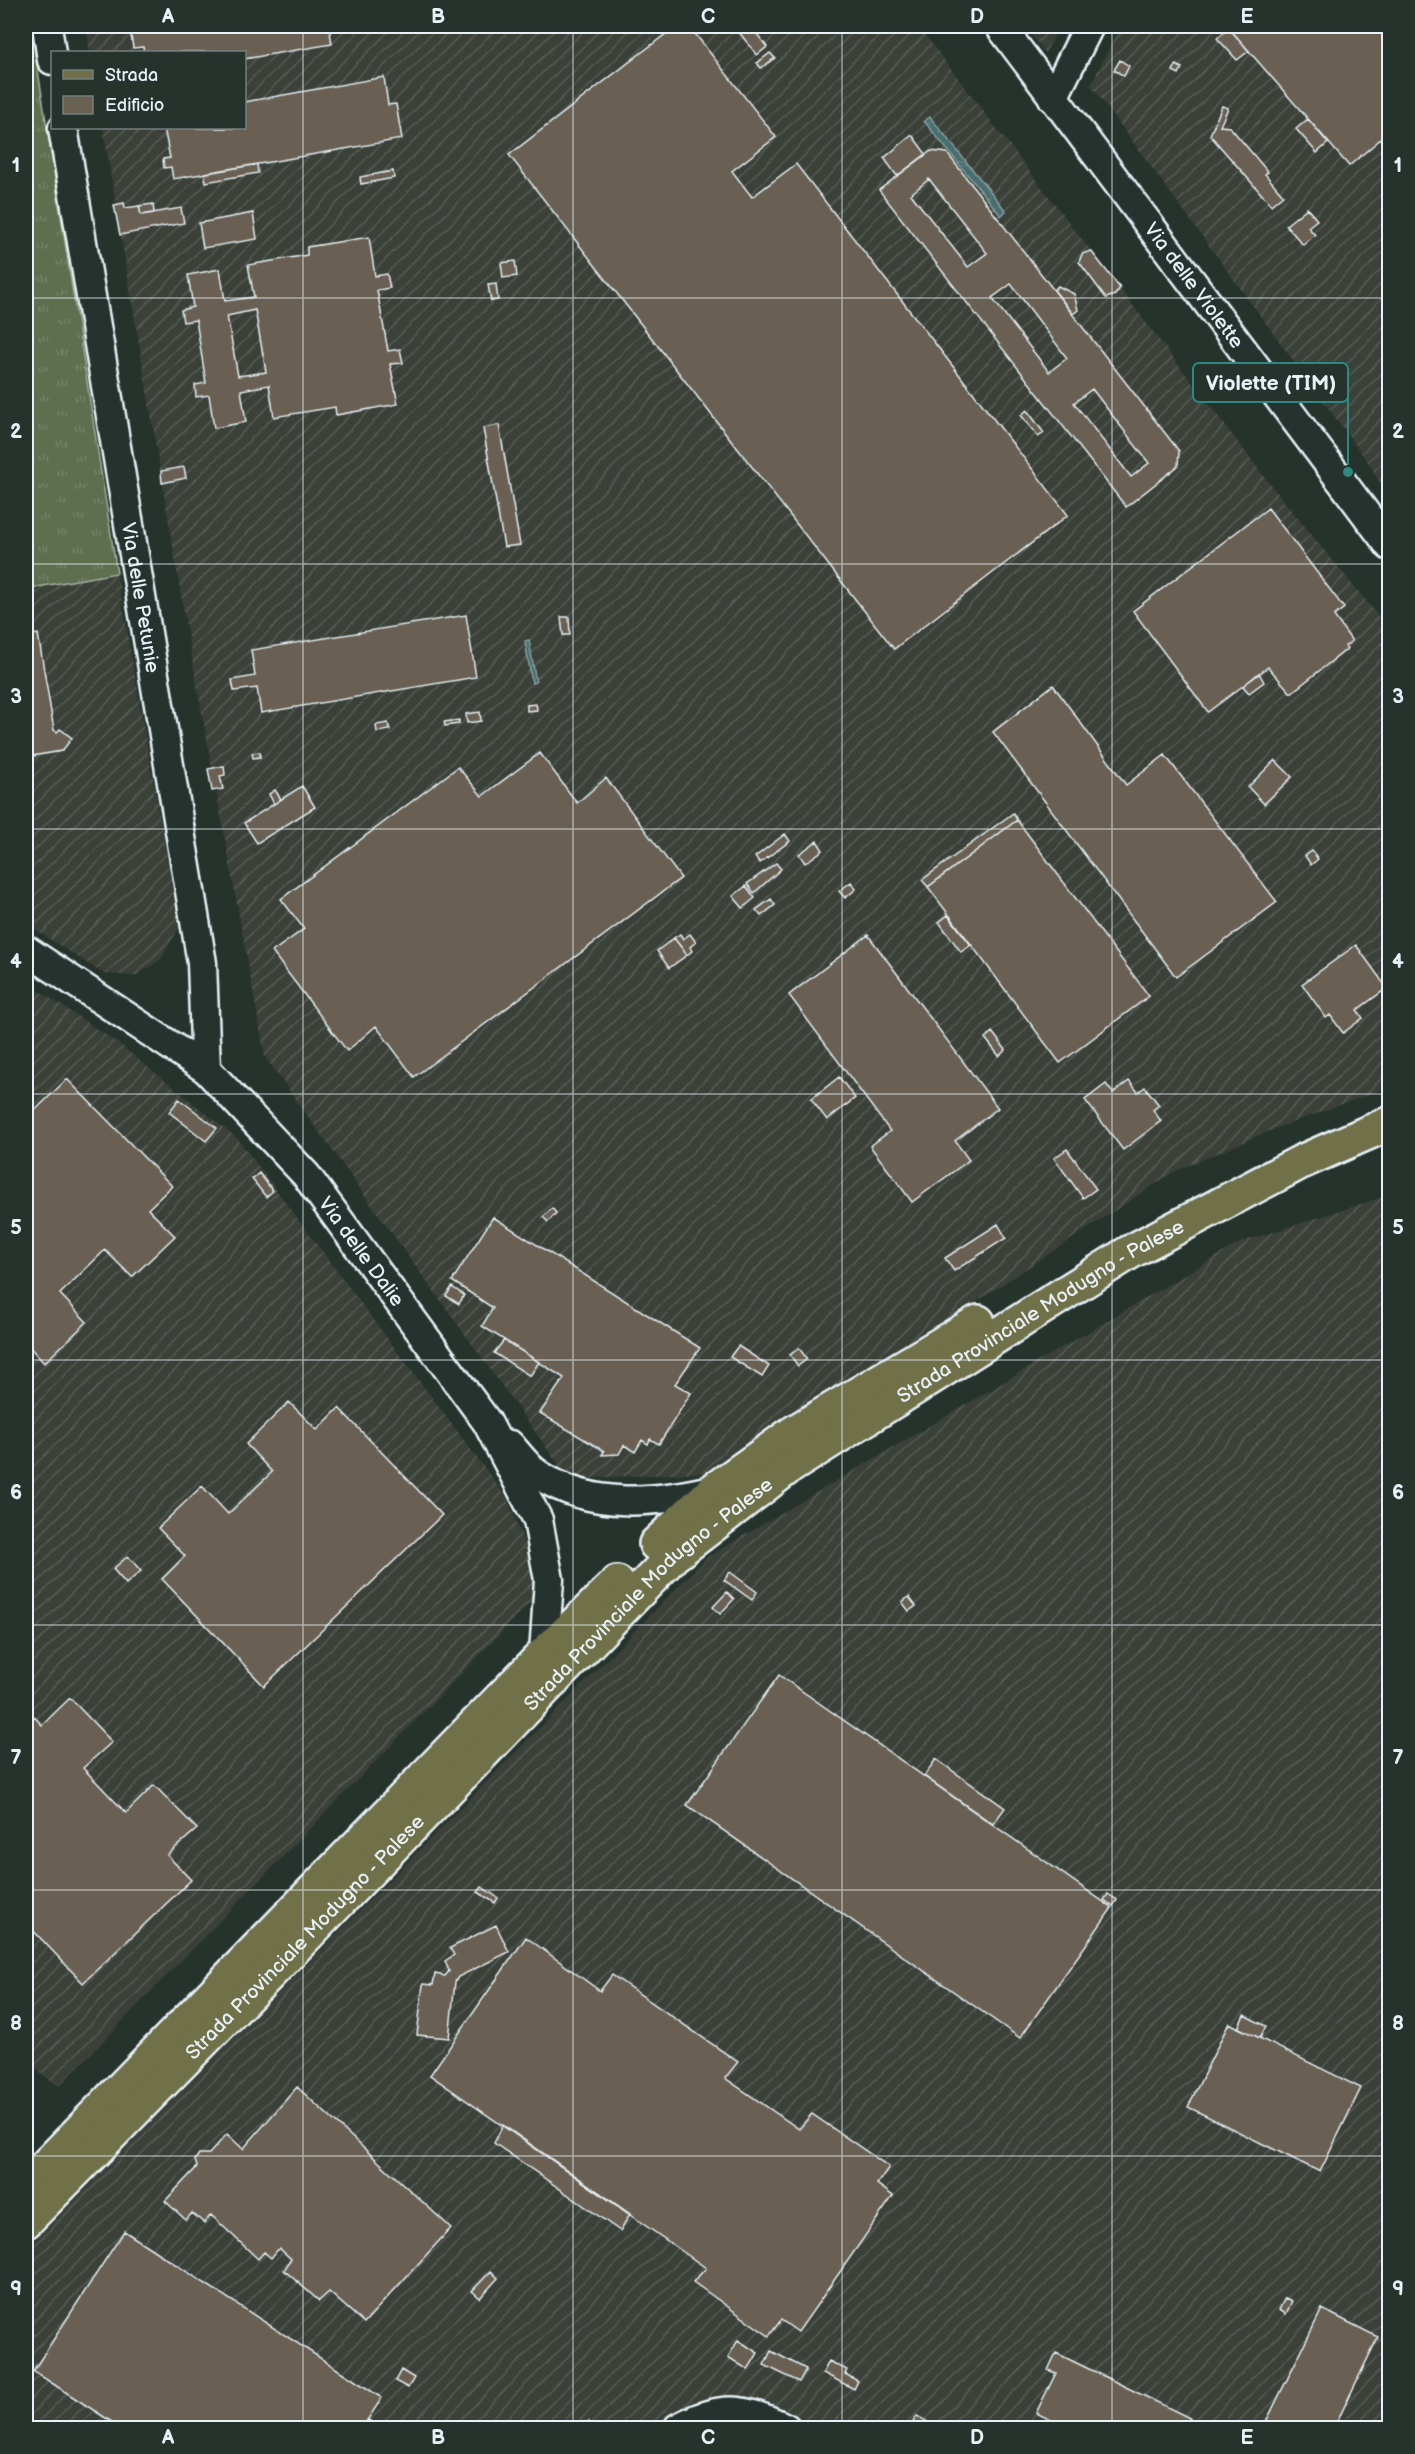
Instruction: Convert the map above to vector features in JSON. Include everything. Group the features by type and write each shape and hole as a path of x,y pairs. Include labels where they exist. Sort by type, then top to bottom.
{"main road":[{"name":"Strada Provinciale Modugno - Palese","path":"26,2186 544,1654 715,1489 793,1433 1120,1236 1293,1145 1389,1103"},
{"name":"Strada Provinciale Modugno - Palese","path":"26,2221 673,1556 731,1509 786,1469 1130,1252 1301,1162 1389,1123"}],"street":[{"path":"47,26 51,53"},
{"name":"Via delle Violette","path":"1000,26 1389,546"},
{"path":"1053,98 1089,26"},
{"name":"Via delle Petunie","path":"63,129 202,963 206,1069"},
{"name":"Via delle Dalie","path":"26,950 206,1069 306,1175 487,1422 538,1520 549,1580 544,1654"},
{"path":"487,1422 538,1475 591,1498 641,1502 715,1489"},
{"path":"678,2428 723,2411 754,2413 786,2428"}],"shaded area":[{"path":"86,26 918,26 1270,484 1389,629 1389,1087 1272,1130 1175,1171 717,1472 569,1479 265,1057 187,631 103,129 246,129 246,51 90,51"},
{"path":"1025,26 1060,26 1045,53"},
{"path":"1120,26 1389,26 1389,499 1370,465 1091,85"},
{"path":"117,573 179,928 161,959 136,976 104,974 26,924 26,589"},
{"path":"26,982 119,1044 238,1139 507,1498 526,1547 535,1590 533,1600 59,2086 26,2063"},
{"path":"1389,1195 1389,2428 26,2428 26,2249 709,1556 1239,1243"}],"green space":[{"path":"26,26 31,26 117,573 26,589"}],"water":[{"path":"930,117 1006,211 1001,216 924,121"},
{"path":"529,640 536,682 532,683 525,641"}],"building":[{"path":"149,26 329,26 332,44 246,59 246,51 144,51 143,47 133,48 130,29"},
{"path":"676,26 689,26 776,137 732,171 752,197 796,164 1068,515 894,649 509,155"},
{"path":"734,26 751,26 767,47 757,55"},
{"path":"1227,26 1390,26 1390,131 1349,166"},
{"path":"1229,28 1249,51 1237,60 1217,38"},
{"path":"770,53 775,58 761,68 757,63"},
{"path":"1120,60 1129,66 1124,76 1114,70"},
{"path":"1176,65 1182,68 1179,74 1173,71"},
{"path":"384,77 388,105 396,104 402,139 173,179 171,167 164,168 163,159 170,158 164,129 246,129 246,102"},
{"path":"1222,106 1228,108 1220,126 1230,127 1268,172 1265,174 1283,195 1271,205 1210,135"},
{"path":"1308,119 1328,143 1317,153 1296,129"},
{"path":"912,135 926,154 897,176 884,158"},
{"path":"931,151 947,153 1179,451 1178,466 1126,507 879,190","holes":["929,179 987,253 968,267 911,194","1011,284 1067,358 1049,372 992,298","1092,389 1149,463 1131,477 1074,403"]},
{"path":"257,164 258,173 206,182 204,173"},
{"path":"393,171 394,178 361,184 360,177"},
{"path":"124,203 125,208 139,206 141,215 181,208 184,223 120,235 114,205"},
{"path":"153,204 154,213 141,215 139,206"},
{"path":"1307,208 1317,220 1308,227 1315,235 1303,245 1286,225"},
{"path":"253,213 257,239 203,248 199,223"},
{"path":"369,237 375,276 387,274 390,288 377,290 388,351 400,349 403,363 390,364 398,404 336,415 335,407 274,417 269,385 241,390 246,422 214,428 209,395 196,397 195,385 206,383 196,320 183,322 181,310 193,307 188,275 220,269 225,301 254,297 248,265 307,255 307,247","holes":["255,310 266,372 238,376 227,316"]},
{"path":"1091,251 1120,288 1115,295 1106,298 1079,262 1082,254"},
{"path":"515,261 517,276 503,278 501,263"},
{"path":"496,284 498,300 491,301 488,285"},
{"path":"1058,286 1074,294 1078,310 1073,314 1054,290"},
{"path":"1027,410 1044,433 1038,437 1021,415"},
{"path":"499,425 520,545 504,547 483,428"},
{"path":"184,467 186,478 162,483 161,471"},
{"path":"1268,508 1344,608 1334,616 1352,641 1345,646 1347,649 1291,693 1268,667 1208,712 1133,611"},
{"path":"466,615 476,677 261,713 257,688 234,691 232,680 255,676 251,650"},
{"path":"561,617 569,617 570,635 563,635"},
{"path":"38,634 54,730 57,732 60,729 72,738 62,751 26,757 26,636"},
{"path":"1390,638 1390,649 1389,650 1383,644"},
{"path":"1259,673 1264,682 1249,693 1243,686"},
{"path":"1053,685 1126,785 1165,755 1277,902 1176,977 993,732"},
{"path":"536,704 537,710 527,711 527,705"},
{"path":"480,712 481,721 467,723 466,714"},
{"path":"459,720 459,724 445,726 444,722"},
{"path":"388,723 390,730 377,732 376,725"},
{"path":"260,752 260,757 253,758 252,753"},
{"path":"540,753 577,803 606,778 681,878 414,1077 376,1026 347,1051 272,952 304,929 281,899 458,767 482,796"},
{"path":"1275,760 1292,777 1264,804 1248,787"},
{"path":"224,766 225,775 220,776 223,789 212,791 208,769"},
{"path":"302,786 315,807 257,843 244,823"},
{"path":"275,790 281,799 274,804 269,794"},
{"path":"1013,813 1017,820 928,887 922,880"},
{"path":"1017,820 1149,996 1060,1063 928,887"},
{"path":"785,834 790,841 760,863 755,857"},
{"path":"817,841 823,850 805,863 799,854"},
{"path":"1312,851 1318,859 1311,865 1305,856"},
{"path":"776,863 781,869 754,893 747,884"},
{"path":"851,882 856,889 845,898 839,891"},
{"path":"746,886 755,898 743,908 733,896"},
{"path":"771,899 775,905 761,916 756,910"},
{"path":"948,915 971,945 961,952 939,922"},
{"path":"680,934 683,939 690,934 696,942 690,947 692,951 687,955 674,938"},
{"path":"868,935 998,1108 955,1141 969,1160 912,1202 870,1146 890,1131 789,995"},
{"path":"674,938 687,955 669,968 657,951"},
{"path":"1356,945 1387,988 1357,1010 1363,1018 1343,1033 1330,1015 1326,1018 1302,984"},
{"path":"992,1032 1006,1050 999,1056 985,1038"},
{"path":"839,1077 855,1098 827,1120 811,1099"},
{"path":"67,1079 172,1186 148,1209 175,1236 132,1277 105,1250 60,1294 87,1322 44,1363 26,1343 26,1119"},
{"path":"1129,1081 1138,1092 1145,1087 1159,1105 1153,1110 1161,1121 1123,1150 1085,1100 1106,1084 1113,1093"},
{"path":"179,1099 217,1128 206,1141 169,1112"},
{"path":"1067,1149 1096,1189 1083,1198 1054,1158"},
{"path":"259,1173 273,1191 266,1197 252,1179"},
{"path":"552,1208 556,1213 548,1222 543,1217"},
{"path":"493,1217 700,1348 675,1384 691,1393 659,1444 650,1439 648,1444 642,1440 635,1452 624,1445 619,1454 602,1455 604,1451 540,1413 564,1378 482,1326 493,1308 452,1281"},
{"path":"998,1224 1006,1238 954,1271 945,1258"},
{"path":"452,1287 464,1295 459,1304 446,1296"},
{"path":"504,1340 539,1362 530,1376 494,1353"},
{"path":"738,1346 769,1366 762,1377 730,1357"},
{"path":"799,1348 807,1359 798,1366 790,1355"},
{"path":"289,1402 317,1430 339,1408 442,1515 264,1686 162,1579 185,1556 158,1528 202,1486 228,1514 272,1472 246,1444"},
{"path":"128,1556 141,1571 126,1584 113,1569"},
{"path":"730,1572 757,1592 752,1600 724,1580"},
{"path":"727,1592 734,1599 720,1614 713,1607"},
{"path":"909,1597 916,1606 909,1611 902,1602"},
{"path":"779,1675 1112,1908 1020,2038 687,1805"},
{"path":"70,1698 112,1742 83,1768 126,1813 154,1785 197,1829 167,1855 191,1880 83,1983 26,1923 26,1708 42,1725"},
{"path":"936,1759 1005,1808 993,1824 924,1776"},
{"path":"482,1887 498,1898 495,1903 478,1892"},
{"path":"1108,1894 1117,1900 1113,1906 1104,1900"},
{"path":"496,1925 509,1952 458,1977 455,1982 449,2038 417,2035 423,1984 433,1985 435,1974 445,1976 449,1971 445,1961 454,1955 450,1948"},
{"path":"526,1937 600,1991 612,1975 738,2062 725,2078 799,2129 812,2114 889,2167 877,2184 893,2196 798,2332 781,2320 769,2336 693,2282 706,2268 430,2075"},
{"path":"1244,2015 1266,2026 1260,2038 1238,2028"},
{"path":"1229,2023 1361,2088 1320,2172 1188,2107"},
{"path":"297,2087 451,2228 364,2323 329,2292 319,2301 284,2270 291,2259 279,2248 271,2258 264,2252 258,2259 211,2215 204,2223 192,2213 186,2220 165,2201 197,2167 195,2160 199,2154 209,2154 227,2134 243,2149"},
{"path":"503,2125 630,2214 620,2231 494,2143"},
{"path":"124,2231 382,2398 362,2428 121,2428 33,2371"},
{"path":"491,2271 498,2278 480,2298 472,2291"},
{"path":"1285,2298 1292,2301 1286,2314 1279,2310"},
{"path":"1322,2309 1378,2337 1334,2428 1263,2428"},
{"path":"738,2340 758,2353 748,2370 728,2357"},
{"path":"771,2351 806,2369 799,2382 764,2365"},
{"path":"1056,2353 1198,2422 1195,2428 1068,2428 1036,2413 1056,2373 1048,2370"},
{"path":"829,2361 847,2370 845,2374 858,2381 854,2389 823,2373"},
{"path":"401,2370 414,2378 408,2388 395,2381"},
{"path":"917,2416 931,2424 928,2428 909,2428"},
{"path":"368,2420 382,2428 362,2428"},
{"path":"589,2422 589,2428 564,2428 564,2423"}],"place":[{"name":"Violette (TIM)","path":"1348,472"}]}
